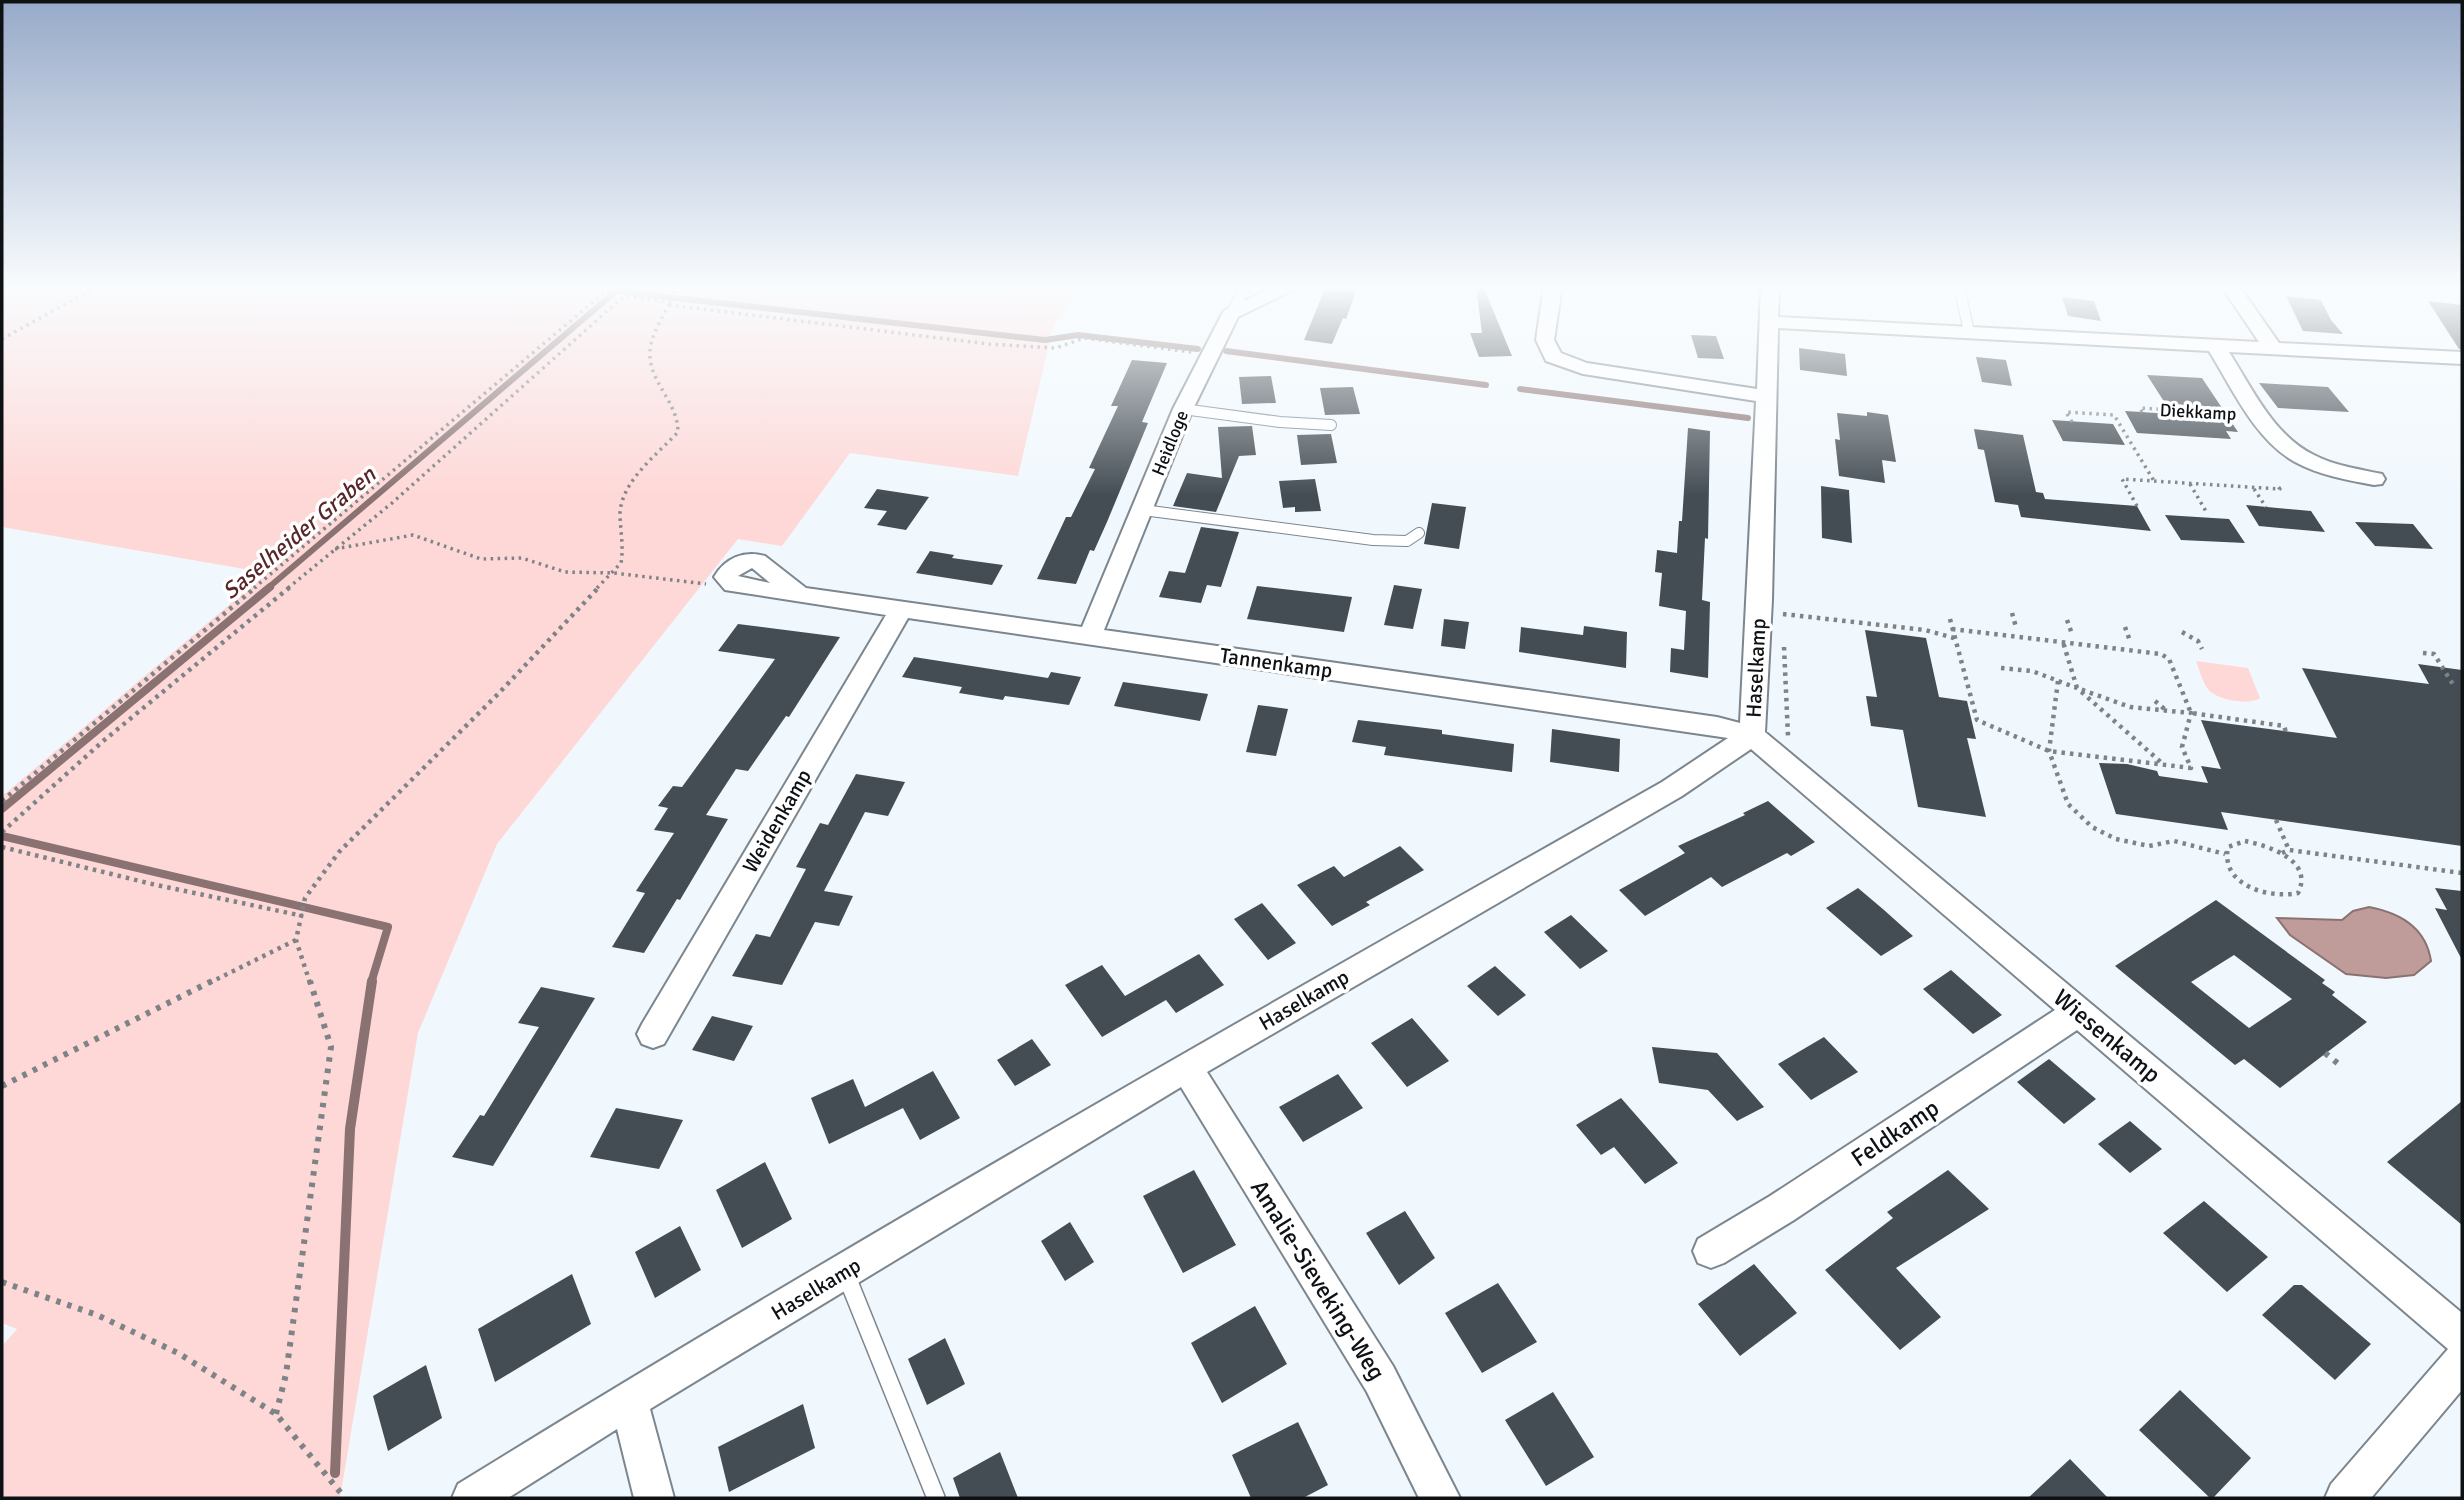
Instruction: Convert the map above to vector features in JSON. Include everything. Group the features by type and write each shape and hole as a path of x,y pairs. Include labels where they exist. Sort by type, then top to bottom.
{"street":[{"name":"Heidloge","path":"1090,636 1183,409 1209,356"},
{"path":"1553,356 1583,368 1765,397"},
{"name":"Haselkamp","path":"472,1498 629,1400 1186,1067 1672,789 1752,735 1760,600 1767,356"},
{"name":"Diekkamp","path":"2222,356 2278,440 2295,454 2331,470 2374,479"},
{"path":"2424,356 2462,358"},
{"name":"Tannenkamp","path":"726,576 730,569 738,564 757,561 799,594 1717,726 1752,735"},
{"name":"Weidenkamp","path":"653,1034 901,609"},
{"name":"Wiesenkamp","path":"1752,735 2462,1337"},
{"name":"Feldkamp","path":"1711,1251 1782,1209 2078,1012"},
{"name":"Amalie-Sieveking-Weg","path":"1186,1067 1380,1379 1440,1498"},
{"path":"2345,1498 2462,1361"},
{"path":"629,1400 654,1498"}],"lane":[{"path":"1183,409 1280,422 1331,425"},
{"path":"1143,510 1373,540 1407,541 1419,533"},
{"path":"845,1272 936,1498"}],"path":[{"path":"2,801 529,356"},
{"path":"2,832 102,742 392,503 557,356"},
{"path":"276,1414 286,1374 331,1047 304,957 296,940 305,898 339,852 499,693 621,563 624,551 621,508 625,495 678,432 677,409 652,373 650,356"},
{"name":"Diekkamp","path":"2143,412 2140,408 2261,415"},
{"path":"2072,422 2066,412 2114,415 2154,481"},
{"path":"2137,506 2122,479 2280,489 2277,485"},
{"path":"2189,484 2207,513"},
{"path":"2253,488 2266,507"},
{"path":"334,550 413,535 481,559 522,558 565,572 614,573 687,584 713,584 726,576"},
{"path":"1782,603 1783,627"},
{"path":"2012,613 2016,627"},
{"path":"1783,614 1925,630 1955,639"},
{"path":"1950,619 1952,629 1974,719 2049,751 2192,768 2182,747 2191,713 2169,659 2161,654 1952,629"},
{"path":"2067,620 2072,634"},
{"path":"2125,627 2130,640"},
{"path":"2182,632 2198,641 2202,649"},
{"path":"1784,639 1788,740"},
{"path":"2063,642 2077,688 2164,765"},
{"path":"2423,653 2434,654 2454,686"},
{"path":"2001,668 2032,671 2130,707 2284,726 2287,732"},
{"path":"2058,681 2049,751 2068,804 2092,827 2116,839 2149,846 2174,841 2225,854"},
{"path":"2155,701 2168,711"},
{"path":"2181,767 2183,774"},
{"path":"2276,820 2289,850"},
{"path":"2245,841 2270,846 2282,853 2292,861 2304,879 2303,887 2289,897 2264,894 2245,884 2231,872 2225,854 2228,847 2245,841"},
{"path":"2,847 152,884 303,916"},
{"path":"2282,853 2289,850 2462,873"},
{"path":"2,1086 296,940"},
{"path":"2325,1053 2341,1066"},
{"path":"2,1282 97,1315 178,1353 276,1414 345,1498"}],"shaded area":[{"path":"2,356 1046,356 1018,476 850,453 782,546 738,539 497,844 418,1033 340,1498 2,1498 2,1346 17,1329 2,1323 2,796 267,573 2,527"},
{"path":"2196,661 2248,668 2260,698 2241,702 2217,696 2207,688"},
{"path":"2369,907 2391,913 2410,924 2424,939 2431,961 2414,975 2386,978 2346,974 2290,935 2277,918 2342,920 2353,911"}],"building":[{"path":"1723,356 1724,359 1698,358"},
{"path":"1799,356 1845,356 1847,376 1800,370"},
{"path":"1976,357 2006,360 2012,386 1982,382"},
{"path":"1132,360 1167,363 1142,422 1148,423 1107,522 1094,551 1090,550 1076,584 1037,579 1066,517 1071,517 1095,469 1089,468 1118,406 1111,406"},
{"path":"2147,375 2202,378 2238,432 2226,431 2231,439 2137,433 2125,411 2172,414"},
{"path":"1271,376 1276,403 1242,404 1239,377"},
{"path":"2259,383 2328,387 2349,412 2278,408"},
{"path":"1353,387 1360,414 1325,415 1320,388"},
{"path":"1867,412 1888,415 1896,462 1882,460 1885,483 1839,476 1835,439 1840,440 1837,413 1867,416"},
{"path":"2052,420 2113,424 2125,445 2063,441"},
{"path":"1252,426 1256,455 1239,456 1216,512 1173,506 1187,473 1222,478 1218,427"},
{"path":"1688,428 1710,431 1708,539 1705,538 1702,600 1710,602 1708,678 1670,672 1671,648 1684,650 1686,611 1659,606 1662,573 1655,572 1657,550 1677,553 1679,521 1682,521"},
{"path":"1974,429 2023,435 2036,492 2043,493 2045,499 2137,506 2151,531 2021,517 2018,505 1995,502 1984,450 1978,449"},
{"path":"1331,434 1337,463 1301,465 1297,435"},
{"path":"1315,479 1321,511 1295,512 1295,507 1283,508 1279,481"},
{"path":"1821,486 1849,490 1852,543 1822,538"},
{"path":"877,489 929,497 906,530 877,525 887,511 864,508"},
{"path":"1432,503 1466,507 1459,549 1424,544"},
{"path":"2246,505 2311,511 2325,532 2259,526"},
{"path":"2165,515 2229,519 2245,543 2181,540"},
{"path":"2355,522 2413,524 2433,549 2375,546"},
{"path":"1201,527 1239,532 1221,587 1207,585 1201,603 1159,597 1169,571 1185,573"},
{"path":"930,551 954,555 952,558 1003,565 992,585 916,573"},
{"path":"1394,585 1422,589 1413,629 1384,625"},
{"path":"1257,586 1352,597 1344,632 1247,619"},
{"path":"1444,619 1469,622 1465,649 1441,646"},
{"path":"738,624 840,637 789,717 786,716 748,771 736,769 706,815 728,819 680,900 677,899 644,953 612,947 645,893 636,891 674,833 654,830 668,808 658,806 673,786 682,787 775,659 718,651"},
{"path":"1584,626 1627,632 1626,668 1519,652 1521,627 1583,635"},
{"path":"1865,630 1926,638 1939,697 1967,701 1976,739 1967,738 1986,817 1918,807 1903,730 1871,726 1866,696 1877,697"},
{"path":"914,657 1048,678 1051,672 1081,677 1069,705 1005,696 1003,700 959,693 962,687 902,677"},
{"path":"2418,664 2462,670 2462,846 2221,812 2228,830 2116,814 2099,763 2127,764 2157,771 2159,776 2208,783 2201,766 2221,769 2201,720 2337,738 2302,668 2429,684"},
{"path":"1123,682 1208,694 1200,721 1114,706"},
{"path":"1258,705 1288,709 1276,756 1246,752"},
{"path":"1358,720 1442,730 1442,734 1514,744 1512,772 1384,755 1386,747 1352,742"},
{"path":"1552,729 1620,739 1619,772 1550,762"},
{"path":"856,774 905,782 888,816 865,812 824,891 853,896 839,926 815,922 782,985 732,976 756,934 770,937 806,869 796,867 820,823 828,825"},
{"path":"1768,801 1815,842 1791,856 1787,853 1722,887 1711,877 1645,916 1619,890 1685,853 1678,846 1745,815 1743,813"},
{"path":"1400,846 1424,870 1366,902 1370,905 1332,926 1297,885 1334,866 1344,877"},
{"path":"1858,888 1913,936 1881,956 1826,908"},
{"path":"2435,888 2462,891 2462,960 2435,908 2447,910"},
{"path":"2216,900 2325,980 2322,983 2335,992 2332,995 2367,1022 2280,1088 2244,1059 2235,1065 2115,966","holes":["2234,955 2292,999 2249,1028 2191,982"]},
{"path":"1262,903 1296,943 1268,960 1234,919"},
{"path":"1571,915 1608,951 1580,969 1544,932"},
{"path":"1199,954 1224,985 1176,1013 1166,1000 1102,1037 1065,985 1102,965 1125,996"},
{"path":"1495,966 1526,995 1498,1016 1467,986"},
{"path":"1951,970 2002,1015 1973,1034 1923,989"},
{"path":"541,987 595,998 493,1166 452,1157 480,1115 484,1116 539,1027 518,1023"},
{"path":"712,1016 753,1026 734,1061 692,1050"},
{"path":"1412,1018 1449,1061 1407,1087 1371,1043"},
{"path":"1824,1037 1858,1072 1811,1100 1778,1064"},
{"path":"1032,1039 1051,1065 1015,1086 997,1060"},
{"path":"1652,1047 1717,1053 1764,1107 1737,1121 1708,1090 1659,1083"},
{"path":"2049,1059 2096,1099 2064,1124 2017,1082"},
{"path":"933,1071 960,1118 920,1140 903,1108 829,1144 811,1098 853,1079 865,1107"},
{"path":"1338,1074 1363,1108 1303,1142 1279,1107"},
{"path":"1621,1098 1678,1163 1645,1184 1614,1147 1601,1155 1576,1125"},
{"path":"2462,1101 2462,1225 2387,1162"},
{"path":"616,1108 683,1120 659,1169 590,1157"},
{"path":"2130,1121 2162,1149 2130,1173 2098,1144"},
{"path":"765,1162 792,1219 742,1248 716,1190"},
{"path":"1194,1170 1236,1245 1183,1273 1143,1196"},
{"path":"1948,1170 1989,1209 1896,1268 1941,1317 1900,1350 1825,1270 1893,1218 1887,1212"},
{"path":"2204,1201 2268,1257 2227,1292 2163,1233"},
{"path":"1405,1211 1435,1258 1399,1285 1366,1233"},
{"path":"1070,1222 1094,1262 1065,1281 1041,1241"},
{"path":"680,1226 701,1270 655,1298 635,1252"},
{"path":"1754,1264 1797,1313 1740,1356 1698,1304"},
{"path":"572,1274 591,1324 495,1382 478,1329"},
{"path":"1498,1283 1537,1342 1482,1373 1445,1313"},
{"path":"2294,1285 2302,1285 2371,1344 2335,1380 2262,1315"},
{"path":"1255,1306 1287,1364 1222,1403 1191,1343"},
{"path":"945,1338 965,1384 927,1405 908,1359"},
{"path":"426,1365 442,1418 388,1451 373,1396"},
{"path":"2180,1390 2251,1458 2213,1498 2139,1430"},
{"path":"1553,1392 1594,1457 1546,1486 1505,1420"},
{"path":"803,1404 815,1448 729,1492 718,1447"},
{"path":"1298,1422 1328,1485 1303,1498 1251,1498 1232,1455"},
{"path":"1000,1452 1018,1498 960,1498 953,1478"},
{"path":"2070,1459 2108,1498 2028,1498"}],"waterway":[{"name":"Saselheider Graben","path":"268,588 540,356"},
{"path":"1264,356 1486,385"},
{"path":"1520,389 1748,418"},
{"name":"Saselheider Graben","path":"2,809 270,587"},
{"path":"2,836 388,927 371,983"},
{"path":"335,1473 350,1129 372,981"}]}
